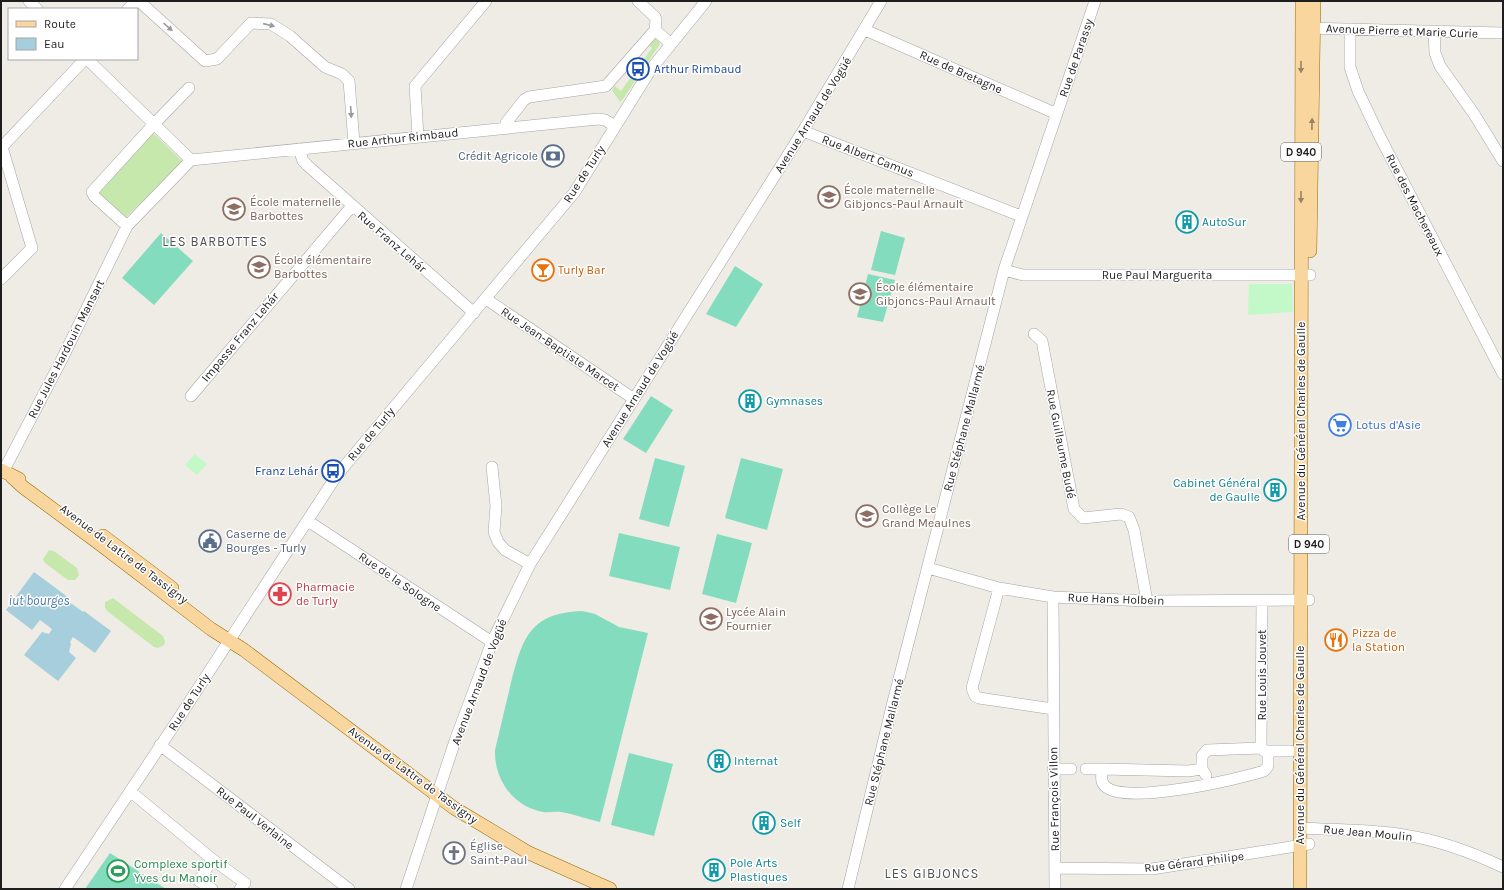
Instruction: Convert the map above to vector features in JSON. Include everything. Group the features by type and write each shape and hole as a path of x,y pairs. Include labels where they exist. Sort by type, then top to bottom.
{"main road":[{"name":"Avenue du Général Charles de Gaulle","path":"1302,1 1308,28"},
{"name":"Avenue du Général Charles de Gaulle","path":"1308,889 1305,845 1304,601 1306,275 1308,28 1314,1"},
{"name":"Avenue de Lattre de Tassigny","path":"6,473 211,629 230,640 454,808 529,853 610,889"},
{"name":"Avenue du Général Charles de Gaulle","path":"1300,889 1305,845"}],"street":[{"path":"129,8 138,1 205,61 217,59 251,23 271,24 290,36 326,67 342,74 349,81 354,143"},
{"path":"418,137 415,86 486,1"},
{"path":"506,127 506,123 524,100 529,97 606,86 655,30 655,17 638,1"},
{"name":"Rue de Turly","path":"65,889 339,472 574,193 651,69 670,43 706,1"},
{"name":"Avenue Arnaud de Vogüé","path":"406,889 456,738 492,642 530,564 804,131 881,1"},
{"name":"Rue de Parassy","path":"1057,114 1095,1"},
{"name":"Avenue Pierre et Marie Curie","path":"1308,28 1503,33"},
{"name":"Rue des Machereaux","path":"1350,29 1350,67 1358,91 1378,133 1503,374"},
{"path":"655,30 670,43"},
{"name":"Rue de Bretagne","path":"865,30 1057,114"},
{"path":"1434,31 1435,53 1440,66 1474,114 1503,160"},
{"path":"1,279 32,248 2,147 85,60"},
{"path":"87,60 191,160"},
{"path":"127,226 94,196 92,192 189,88"},
{"name":"Rue Stéphane Mallarmé","path":"848,888 1004,270 1021,216 1057,114"},
{"name":"Rue Arthur Rimbaud","path":"191,160 506,127 598,119 605,120 615,126"},
{"name":"Rue Albert Camus","path":"804,131 1021,216"},
{"name":"Rue Franz Lehár","path":"299,149 303,161 307,165 474,313"},
{"name":"Rue Jules Hardouin Mansart","path":"6,473 127,226 191,160"},
{"name":"Impasse Franz Lehár","path":"191,396 352,206"},
{"name":"Rue Paul Marguerita","path":"1004,270 1023,274 1306,275"},
{"name":"Rue Jean-Baptiste Marcet","path":"486,299 634,399"},
{"name":"Rue Guillaume Budé","path":"1034,334 1042,341 1074,509 1083,518 1121,514 1129,517 1134,530 1147,601"},
{"path":"492,467 496,506 494,532 498,542 505,550 530,564"},
{"name":"Rue de la Sologne","path":"308,521 492,642"},
{"name":"Rue Hans Holbein","path":"928,568 999,588 1053,598 1147,601 1304,601"},
{"path":"999,588 972,688 973,692 979,698 1053,709"},
{"name":"Rue François Villon","path":"1053,598 1055,889"},
{"name":"Rue Louis Jouvet","path":"1102,769 1102,781 1104,786 1114,792 1158,793 1264,771 1267,769 1269,760 1264,749 1262,602"},
{"name":"Rue Paul Verlaine","path":"160,745 349,889"},
{"path":"1212,782 1202,769 1202,756 1207,750 1264,749 1290,751"},
{"path":"1054,769 1071,769"},
{"path":"1086,769 1188,771 1202,769"},
{"path":"130,791 212,859 245,883 240,889"},
{"name":"Rue Jean Moulin","path":"1305,828 1367,831 1404,835 1468,851 1503,867"},
{"name":"Rue Gérard Philipe","path":"1055,868 1152,869 1305,845"},
{"path":"212,859 199,881 212,889"}],"green space":[{"path":"654,38 659,41 660,44 620,102 612,90 615,86 621,91 652,48 647,44"},
{"path":"153,133 181,160 182,163 126,217 99,193 99,190"},
{"path":"881,231 905,238 895,275 871,270"},
{"path":"161,233 193,261 154,305 122,278"},
{"path":"735,266 763,284 736,327 706,314"},
{"path":"868,274 895,280 883,322 857,317"},
{"path":"1249,284 1292,284 1293,312 1248,315"},
{"path":"651,396 673,410 646,453 623,439"},
{"path":"195,454 207,464 197,475 185,465"},
{"path":"655,458 685,466 669,527 639,519"},
{"path":"741,458 783,469 767,530 725,518"},
{"path":"619,533 680,547 670,590 609,576"},
{"path":"717,534 752,543 736,603 702,594"},
{"path":"49,550 54,551 77,568 79,575 75,580 68,580 45,563 43,559"},
{"path":"113,598 163,636 165,642 164,645 158,648 154,647 107,611 105,608 105,602"},
{"path":"582,611 595,614 619,627 648,633 600,822 561,812 543,812 532,809 514,798 507,790 498,771 495,750 519,656 530,632 550,617 564,613"},
{"path":"629,753 673,764 654,836 611,825"},
{"name":"Complexe sportif Yves du Manoir","path":"110,853 166,889 85,889"}],"water":[{"name":"iut bourges","path":"34,572 69,598 68,601 111,631 95,653 73,637 70,642 69,652 76,658 58,681 24,655 42,632 49,634 52,629 40,620 32,630 6,610"}],"place":[{"name":"Arthur Rimbaud","path":"638,69"},
{"name":"Crédit Agricole","path":"553,156"},
{"name":"École maternelle Gibjoncs-Paul Arnault","path":"829,197"},
{"name":"École maternelle Barbottes","path":"234,209"},
{"name":"AutoSur","path":"1187,222"},
{"name":"École élémentaire Barbottes","path":"259,267"},
{"name":"Turly Bar","path":"543,270"},
{"name":"École élémentaire Gibjoncs-Paul Arnault","path":"860,294"},
{"name":"Gymnases","path":"750,401"},
{"name":"Lotus d'Asie","path":"1340,425"},
{"name":"Franz Lehár","path":"333,471"},
{"name":"Cabinet Général de Gaulle","path":"1275,490"},
{"name":"Collège Le Grand Meaulnes","path":"867,516"},
{"name":"Caserne de Bourges - Turly","path":"210,541"},
{"name":"Pharmacie de Turly","path":"280,594"},
{"name":"Lycée Alain Fournier","path":"711,619"},
{"name":"Pizza de la Station","path":"1336,640"},
{"name":"Internat","path":"719,761"},
{"name":"Self","path":"764,823"},
{"name":"Église Saint-Paul","path":"454,853"},
{"name":"Pole Arts Plastiques","path":"714,870"},
{"name":"Complexe sportif Yves du Manoir","path":"118,871"}],"district":[{"name":"LES BARBOTTES","path":"215,241"},
{"name":"LES GIBJONCS","path":"932,873"}]}
